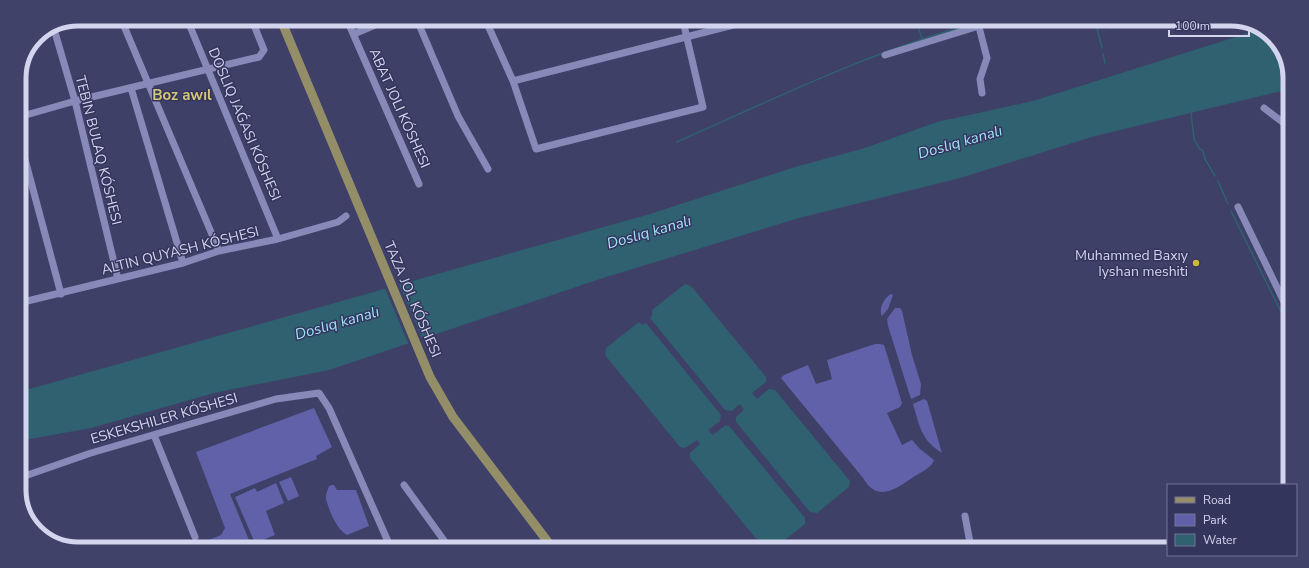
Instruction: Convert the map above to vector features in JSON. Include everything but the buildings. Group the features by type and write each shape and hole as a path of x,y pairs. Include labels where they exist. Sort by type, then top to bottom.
{"main road":[{"name":"TAZA JOL KÓSHESI","path":"283,26 430,377 453,417 548,542"}],"street":[{"path":"124,26 219,251"},
{"path":"190,26 278,239"},
{"path":"26,115 75,101 259,57 264,50 254,26"},
{"path":"350,26 419,184"},
{"path":"354,34 373,26"},
{"path":"420,26 458,116 488,169"},
{"path":"489,26 512,81 536,149 703,106 685,26"},
{"path":"512,81 733,26"},
{"path":"886,55 973,26"},
{"path":"979,26 987,58 980,79 982,93"},
{"name":"TEBIN BULAQ KÓSHESI","path":"55,32 75,101 118,279"},
{"path":"131,88 183,263"},
{"path":"1264,108 1283,122"},
{"path":"26,163 61,294"},
{"path":"1238,207 1283,300"},
{"path":"26,302 183,263 219,251 278,239 338,222 346,216"},
{"name":"ESKEKSHILER KÓSHESI","path":"26,476 91,453 276,399 319,393 329,408 388,542"},
{"path":"154,435 195,537"},
{"path":"404,485 445,542"},
{"path":"965,516 970,542"}],"green space":[{"path":"891,294 893,295 888,309 882,316 882,304"},
{"path":"895,308 900,308 902,311 912,355 921,384 920,395 911,399 888,326 887,319"},
{"path":"875,344 884,345 902,403 900,407 887,413 902,445 912,440 920,449 934,460 933,463 926,469 895,489 881,492 869,486 781,378 784,375 808,365 816,384 832,379 827,360"},
{"path":"924,399 927,401 942,453 925,438 920,426 913,404"},
{"path":"314,408 332,447 316,456 317,459 230,494 250,542 210,542 209,540 221,535 225,528 196,452"},
{"path":"291,477 299,496 288,501 279,482"},
{"path":"276,483 284,503 266,511 275,535 255,542 235,497 255,488 257,492"},
{"path":"334,485 337,490 356,490 369,526 347,535 343,532 336,524 326,499 329,486"}],"water":[{"name":"Doslıq kanalı","path":"1254,31 1263,37 1272,46 1279,58 1283,74 1283,91 1095,136 960,178 799,218 600,279 329,370 214,393 91,428 26,440 26,390 650,214 795,167 865,148 937,122 1033,101"},
{"path":"685,284 691,286 766,377 766,382 752,393 757,399 769,389 775,390 850,481 849,487 817,513 810,512 736,422 736,417 744,410 740,404 732,411 725,410 650,318 652,316 652,310"},
{"path":"639,322 642,325 646,323 721,415 720,421 708,430 713,435 726,425 730,427 805,518 805,524 782,542 759,542 690,458 690,453 700,444 697,440 685,448 680,447 605,355 606,348"}],"pier":[{"path":"398,282 423,340 409,345 384,286"}],"waterway":[{"path":"918,26 922,38"},
{"path":"677,142 787,92 861,61 937,34 965,26"},
{"path":"1096,26 1102,48"},
{"path":"1097,26 1112,28 1123,26"},
{"path":"1103,54 1105,63"},
{"path":"1191,112 1194,139 1199,148 1203,151 1205,159 1215,176"},
{"path":"1218,181 1228,204"},
{"path":"1231,211 1283,316"}],"place":[{"name":"Muhammed Baxıy Iyshan meshiti","path":"1196,263"}],"district":[{"name":"Boz awıl","path":"182,95"}]}
